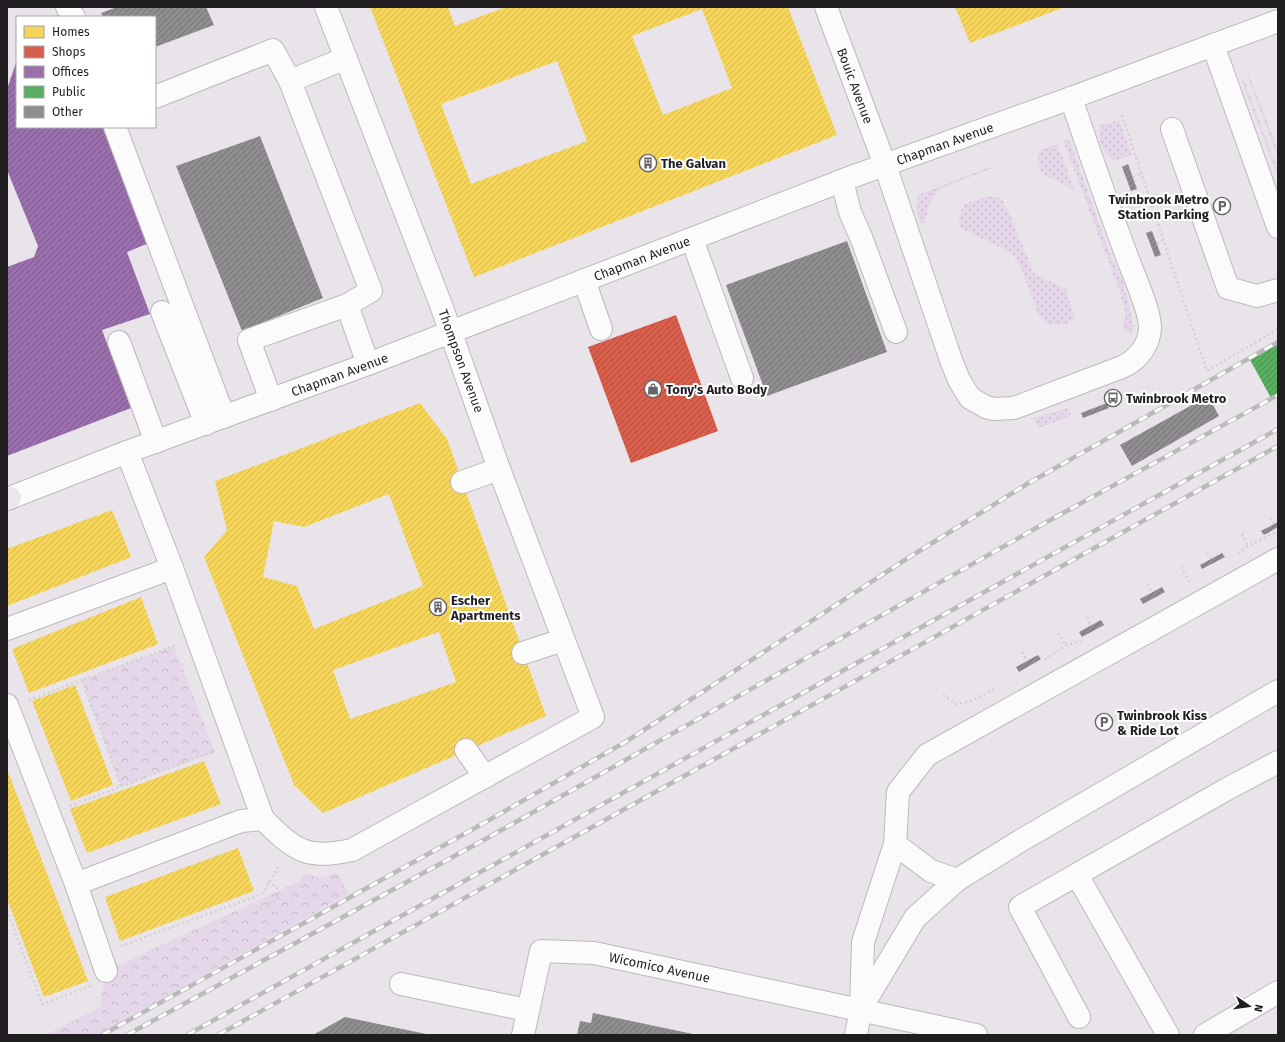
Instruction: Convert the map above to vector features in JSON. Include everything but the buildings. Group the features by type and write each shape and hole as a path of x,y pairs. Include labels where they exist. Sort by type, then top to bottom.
{"street":[{"path":"67,7 73,16"},
{"name":"Thompson Avenue","path":"326,7 451,332 499,468 593,717 485,777"},
{"name":"Bouic Avenue","path":"826,7 885,165 951,360 970,398 986,407 994,409 1014,408 1024,405 1131,363 1138,357 1146,344 1150,332 1150,324 1144,303 1105,198 1071,98"},
{"name":"Chapman Avenue","path":"8,499 127,452 368,364 842,181 1071,98 1278,20"},
{"path":"1213,45 1278,227"},
{"path":"156,97 273,50 290,81 371,291 347,305 249,340 271,400"},
{"path":"290,81 346,58"},
{"path":"115,128 215,420"},
{"path":"1172,129 1228,288 1257,296 1278,290"},
{"path":"842,181 850,212 861,236 896,332"},
{"path":"692,239 705,271 710,291 742,378"},
{"path":"584,280 601,329"},
{"path":"347,305 368,364"},
{"path":"162,312 215,420"},
{"path":"119,342 156,442"},
{"path":"127,452 172,568 263,819 283,839 307,852 332,855 352,850 485,777 466,750"},
{"path":"462,482 499,468"},
{"path":"856,1035 861,1009 863,942 895,844 898,792 927,755 1278,558"},
{"path":"7,629 172,568"},
{"path":"523,653 563,640"},
{"path":"861,1009 915,918 957,880 1020,841 1278,691"},
{"path":"8,707 76,884 100,978"},
{"path":"1079,1017 1020,907 1227,789 1278,762"},
{"path":"76,884 241,821 263,819"},
{"path":"895,844 931,871 957,880"},
{"path":"1077,875 1168,1035"},
{"name":"Wicomico Avenue","path":"522,1035 541,951 594,953 861,1009"},
{"path":"401,984 527,1010"},
{"path":"1205,1035 1278,992"},
{"path":"861,1009 976,1035"}],"path":[{"path":"1122,115 1207,371 1278,329"},
{"path":"1133,177 1142,174"},
{"path":"1157,244 1163,240"},
{"path":"1097,413 1100,417"},
{"path":"1270,518 1274,524"},
{"path":"1242,534 1248,546"},
{"path":"1207,553 1211,558"},
{"path":"1181,567 1189,582"},
{"path":"1148,584 1152,593"},
{"path":"1087,617 1091,626"},
{"path":"1058,633 1066,646"},
{"path":"8,707 174,646 177,653"},
{"path":"1022,652 1027,661"},
{"path":"82,680 121,786"},
{"path":"49,814 215,752 212,744"},
{"path":"124,952 121,946 262,894 279,866"},
{"path":"252,914 278,899 278,888 268,882"},
{"path":"7,910 42,1004 100,978"}],"green space":[{"path":"1248,72 1278,150 1278,158 1249,80"},
{"path":"1242,81 1245,83 1278,170 1278,177"},
{"path":"1119,120 1132,155 1114,161 1106,153 1100,142 1100,126"},
{"path":"1069,139 1109,251 1124,284 1134,329 1132,335 1122,329 1126,315 1121,295 1063,140"},
{"path":"1057,144 1075,191 1050,178 1042,172 1038,164 1039,151"},
{"path":"987,168 993,168 942,188 932,199 928,208 925,223 920,224 917,211 918,195"},
{"path":"988,196 1001,198 1010,215 1034,274 1066,289 1075,319 1066,324 1050,325 1039,316 1022,270 1012,253 961,228 958,216 965,204"},
{"path":"1068,408 1071,416 1039,428 1034,418"},
{"path":"174,646 215,752 121,786 82,680"},
{"path":"305,873 319,878 338,873 348,894 97,1035 46,1035 100,1007 106,971 300,881"}],"railway":[{"path":"102,1035 484,823 627,741 908,558 1027,484 1278,342"},
{"path":"127,1035 491,836 1045,523 1278,395"},
{"path":"187,1035 1278,429"},
{"path":"218,1035 1278,446"}],"place":[{"name":"The Galvan","path":"648,163"},
{"name":"Twinbrook Metro Station Parking","path":"1222,206"},
{"name":"Tony's Auto Body","path":"653,389"},
{"name":"Twinbrook Metro","path":"1113,398"},
{"name":"Escher Apartments","path":"438,607"},
{"name":"Twinbrook Kiss & Ride Lot","path":"1104,722"}]}
